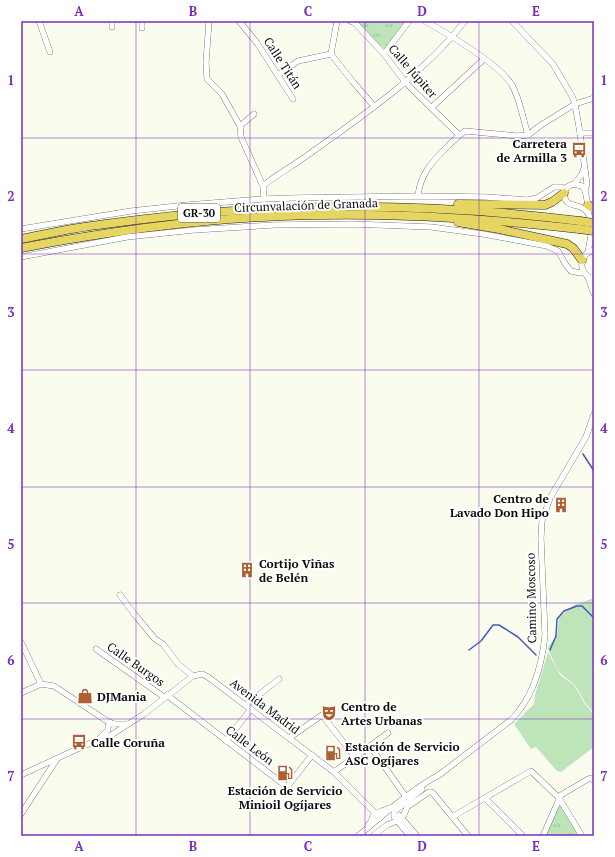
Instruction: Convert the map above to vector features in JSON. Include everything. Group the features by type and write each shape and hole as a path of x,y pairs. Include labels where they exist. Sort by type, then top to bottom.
{"highway":[{"path":"410,207 424,204 545,205 552,202 565,191"},
{"name":"Circunvalación de Granada","path":"21,239 96,225 205,212 266,208 317,207 410,207 488,212 579,225 592,233"},
{"name":"Circunvalación de Granada","path":"21,248 146,227 262,217 393,215 434,216 579,225 594,223"},
{"path":"434,216 447,221 499,229 567,244 573,248 582,260"}],"street":[{"path":"39,21 50,52"},
{"path":"142,21 142,28"},
{"path":"209,21 206,63 207,79 222,94 240,126 241,137 263,186 264,199"},
{"name":"Calle Titán","path":"239,21 258,42 293,99"},
{"path":"337,21 331,54 352,82 374,106"},
{"path":"384,54 409,21"},
{"path":"425,21 453,37 504,75 516,92 528,135"},
{"path":"263,186 349,125 405,82 436,55 453,37 465,21"},
{"path":"512,21 554,64 575,104 594,241"},
{"name":"Calle Júpiter","path":"354,22 384,54 405,82 459,135"},
{"path":"278,75 298,61 331,54"},
{"path":"431,108 484,59"},
{"path":"418,196 420,184 429,165 459,135 465,131 517,136 528,135 575,104 594,98"},
{"path":"240,126 254,114"},
{"path":"580,133 594,133"},
{"path":"575,184 582,174 584,167"},
{"path":"575,184 582,186 588,203 585,209 578,205 575,206 568,203 565,199 565,191 569,185 575,184"},
{"path":"21,229 131,211 264,199 418,196 486,197 528,200 537,198 554,186 561,187 565,191"},
{"path":"578,205 583,202 588,203"},
{"path":"21,257 127,238 194,230 274,225 352,224 431,227 484,234 547,246 558,251 571,271 586,274 594,279"},
{"path":"592,233 588,252 582,260 582,268 594,294"},
{"path":"588,252 594,250"},
{"name":"Camino Moscoso","path":"362,835 378,816 390,814 406,797 511,720 524,705 532,690 546,635 541,538 542,521 550,498 586,437 594,414"},
{"path":"21,776 115,733 193,676 178,664 163,644 155,639 135,616 120,595"},
{"path":"21,642 41,684"},
{"name":"Calle Burgos","path":"96,649 166,696"},
{"name":"Avenida Madrid","path":"193,676 202,674 208,677 290,738 334,772 378,816"},
{"path":"246,705 279,679"},
{"path":"21,694 41,684 54,686 114,724 118,728 115,733"},
{"name":"Calle León","path":"166,696 287,787 312,755"},
{"path":"226,741 251,709"},
{"path":"290,738 322,715 355,757"},
{"path":"100,716 110,733 115,733"},
{"path":"98,740 108,729 109,725 128,724"},
{"path":"334,772 388,733"},
{"path":"370,746 406,797 402,798 378,816"},
{"path":"21,814 56,759"},
{"path":"452,817 531,771 560,798 582,836"},
{"name":"Camino Moscoso","path":"362,835 434,780 439,774"},
{"path":"543,836 561,795 588,779 591,778 594,781"},
{"path":"413,792 411,796 390,814 400,819 417,836"},
{"path":"373,836 387,825 400,819 407,807 429,792 432,792 468,836"},
{"path":"485,798 523,836"},
{"path":"400,819 410,836"}],"green space":[{"path":"360,21 406,21 384,49 358,24"},
{"path":"594,598 594,713 586,704 575,685 557,669 548,649 549,645 557,636 559,617 574,605"},
{"path":"548,652 560,675 574,685 585,704 594,715 594,747 561,772 557,771 536,747 531,749 514,724 534,704 535,695"},
{"path":"561,806 579,836 546,836 558,807"}],"waterway":[{"path":"583,454 594,471"},
{"path":"550,650 556,636 557,619 564,611 577,606 582,606 594,618"},
{"path":"469,650 481,641 493,625 499,625 518,637 536,655"}],"place":[{"name":"Carretera de Armilla 3","path":"579,150"},
{"name":"Centro de Lavado Don Hipo","path":"561,505"},
{"name":"Cortijo Viñas de Belén","path":"247,570"},
{"name":"DJMania","path":"85,696"},
{"name":"Centro de Artes Urbanas","path":"329,713"},
{"name":"Calle Coruña","path":"79,742"},
{"name":"Estación de Servicio ASC Ogíjares","path":"333,753"},
{"name":"Estación de Servicio Minioil Ogíjares","path":"285,773"}]}
